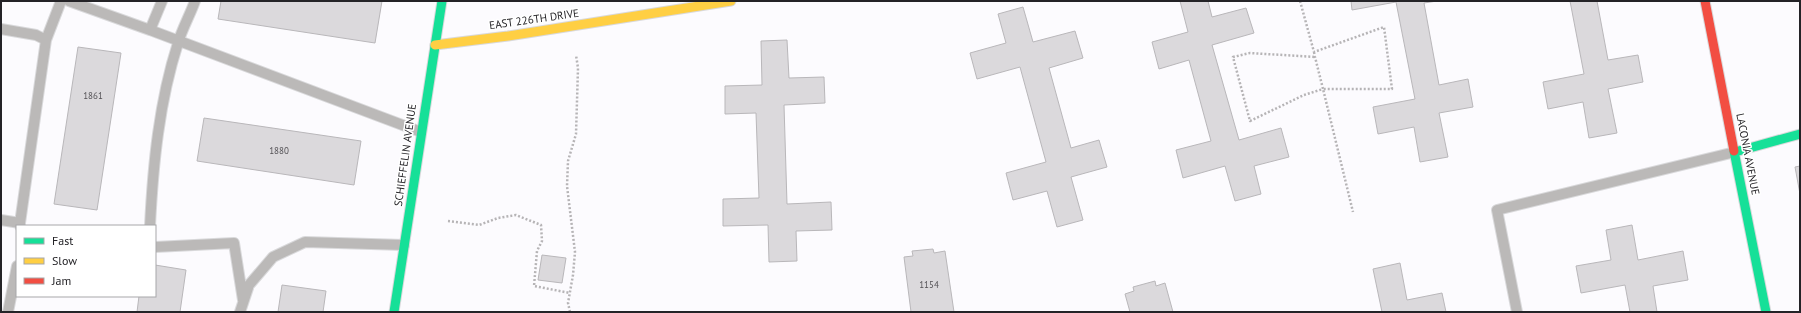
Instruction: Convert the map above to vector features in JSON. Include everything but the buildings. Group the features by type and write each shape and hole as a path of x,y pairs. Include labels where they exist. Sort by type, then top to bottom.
{"street":[{"name":"SCHIEFFELIN AVENUE","path":"394,312 442,1"},
{"name":"EAST 226TH DRIVE","path":"435,45 731,1"},
{"name":"LACONIA AVENUE","path":"1705,1 1766,312"},
{"path":"1735,152 1800,134"}],"lane":[{"path":"1,220 20,224 46,40 61,1"},
{"path":"69,1 421,132"},
{"path":"150,30 162,1"},
{"path":"150,225 152,171 170,71 178,42 195,1"},
{"path":"1,29 36,34 46,40"},
{"path":"1517,312 1497,210 1735,152"},
{"path":"240,312 249,285 273,258 305,242 404,245"},
{"path":"156,247 234,244 244,302"},
{"path":"8,312 16,271"}],"path":[{"path":"1300,1 1316,57 1353,212"},
{"path":"1314,52 1384,27 1392,89 1323,89 1304,95 1250,121 1233,57 1250,53 1316,57"},
{"path":"570,312 568,303 574,252 567,186 568,161 576,134 578,68 576,55"},
{"path":"448,221 479,225 498,218 516,215 541,225 542,241 537,251 534,286 570,293"}],"traffic: fast":[{"path":"394,312 442,1"},
{"path":"1735,152 1800,134"},
{"path":"1734,151 1766,312"}],"traffic: slow":[{"path":"435,45 508,36 731,1"}],"traffic: jam":[{"path":"1705,1 1734,151"}]}
